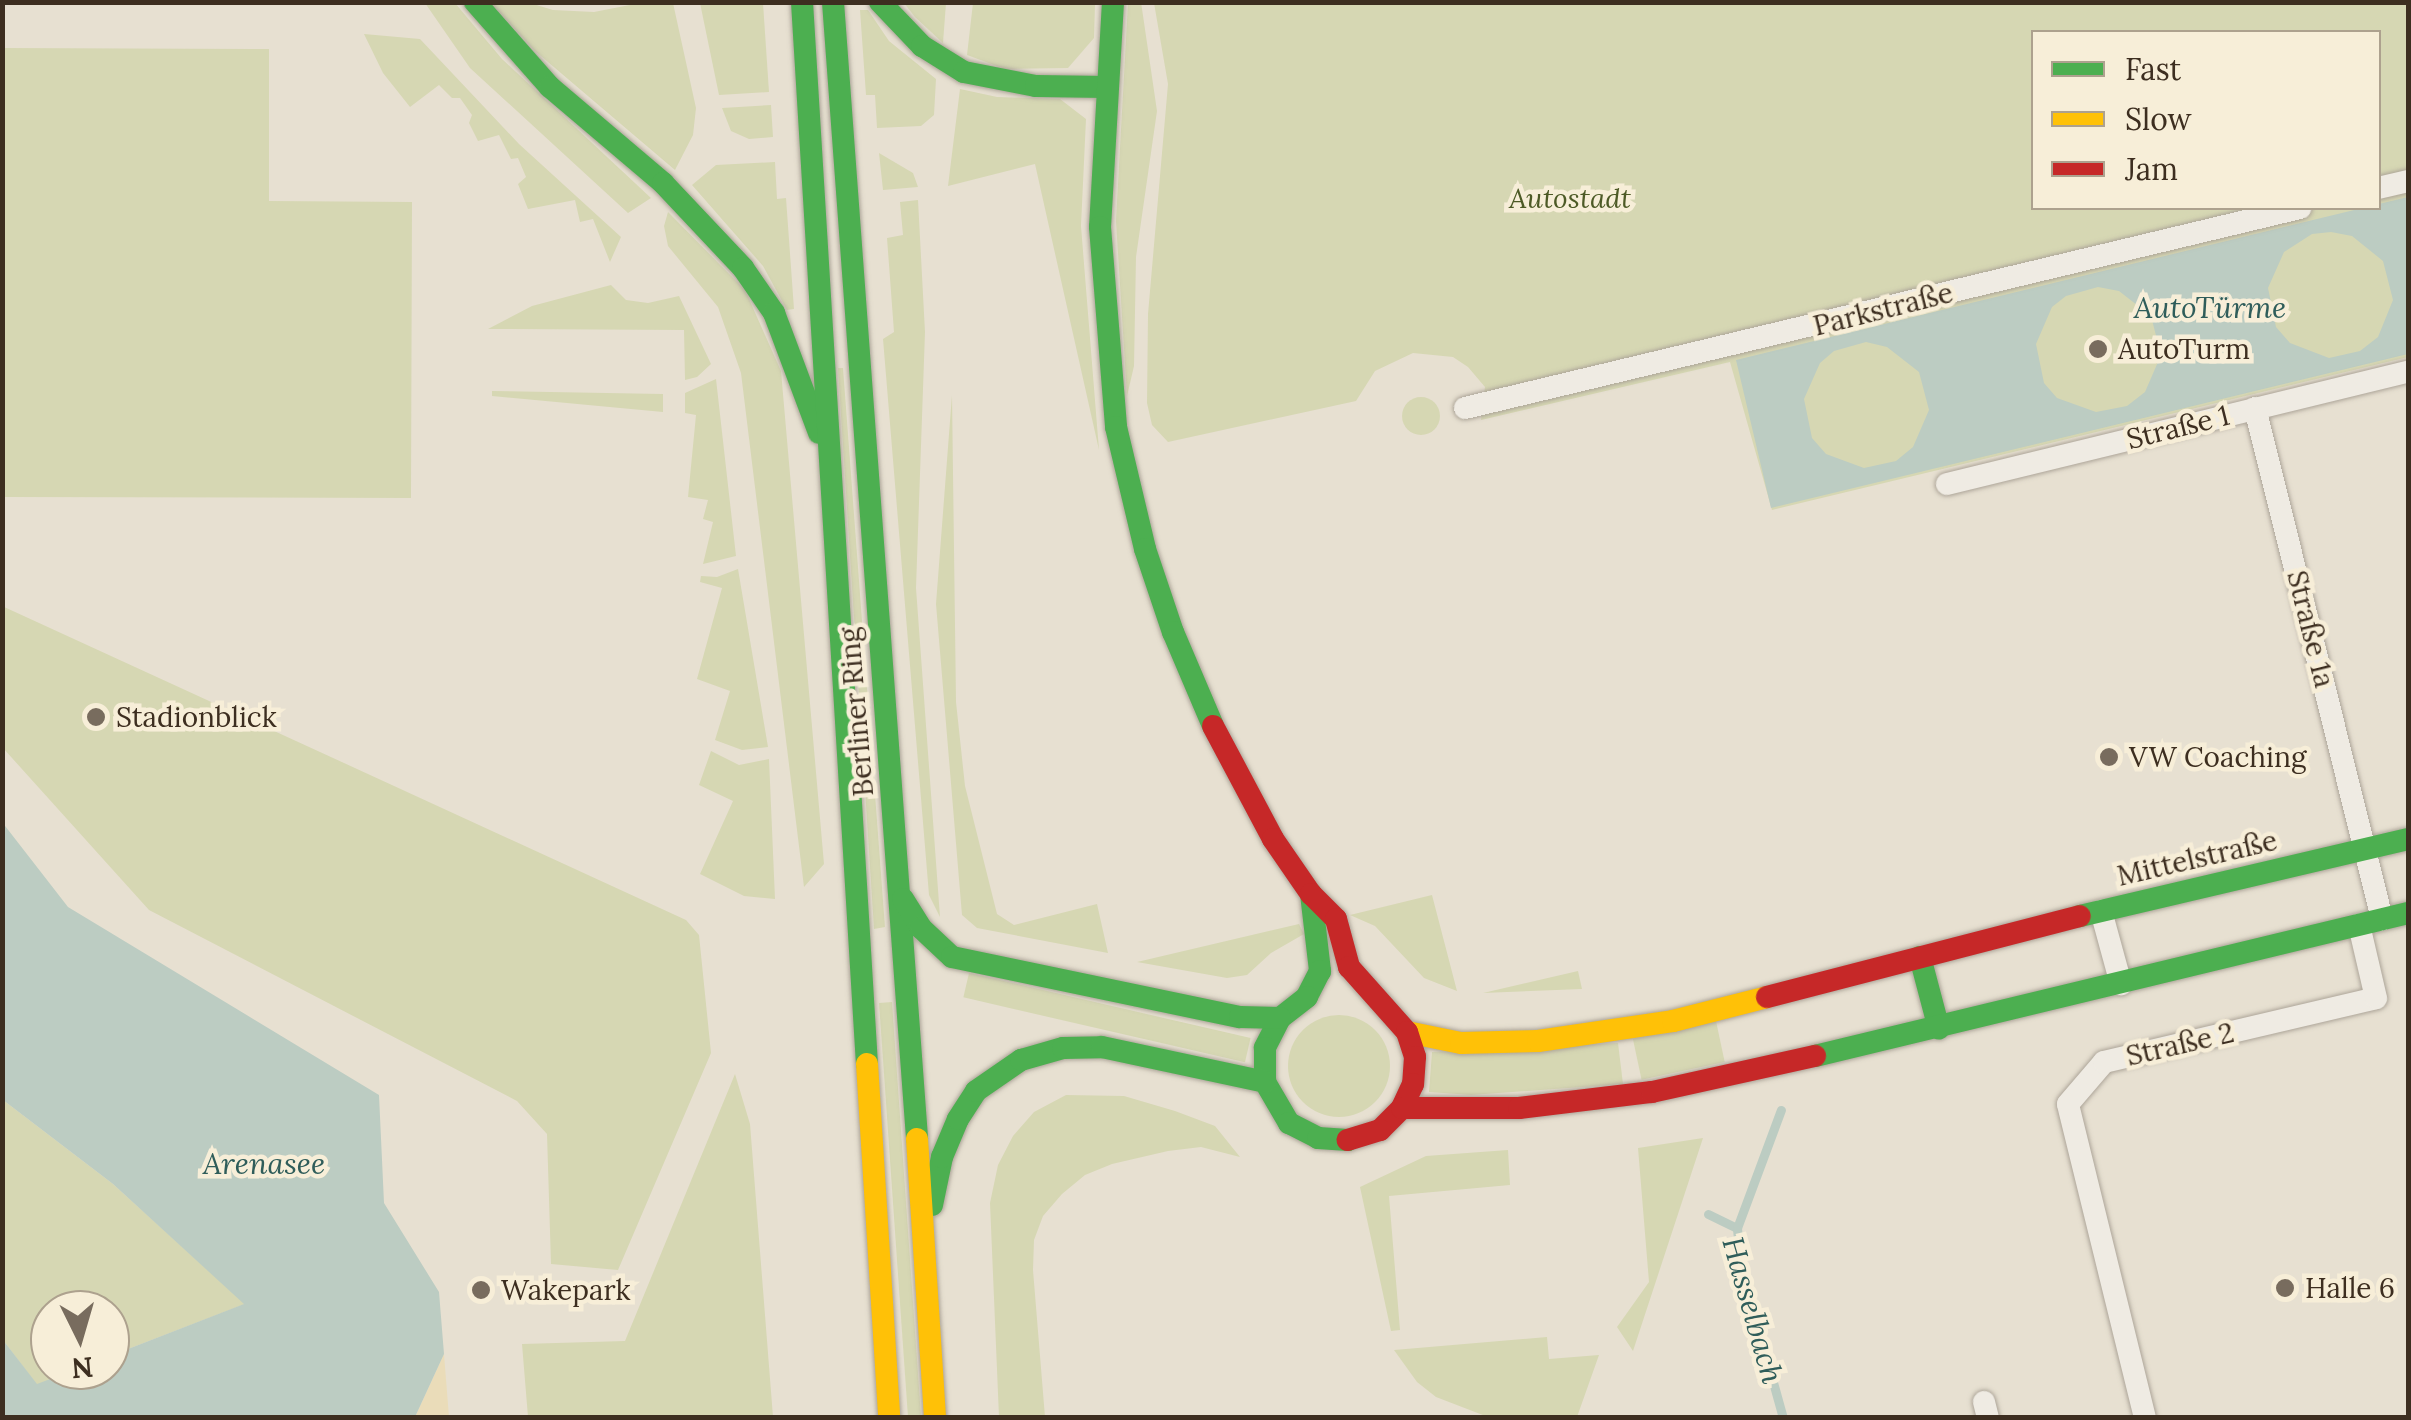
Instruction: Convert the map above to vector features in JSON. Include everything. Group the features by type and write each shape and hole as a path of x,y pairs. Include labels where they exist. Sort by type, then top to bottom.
{"main road":[{"path":"475,2 550,87 671,192 743,268 774,314 830,463"},
{"name":"Berliner Ring","path":"802,2 889,1418"},
{"name":"Berliner Ring","path":"832,2 901,896 934,1418"},
{"path":"880,2 922,46 981,78 1036,86 1107,87"},
{"path":"1113,2 1100,226 1112,394 1135,513 1172,632 1208,716 1273,839 1311,894 1336,919 1349,967 1372,998 1392,1012 1407,1032 1414,1057 1413,1084 1402,1108 1380,1130 1350,1140 1318,1138 1289,1123 1274,1104 1265,1082 1265,1048 1280,1018 1307,997 1320,971 1311,894"},
{"name":"Mittelstraße","path":"1407,1032 1461,1043 1606,1034 1673,1021 2101,911 2408,839"},
{"path":"901,896 921,928 952,957 1240,1017 1280,1018"},
{"path":"1402,1108 1519,1108 1652,1092 1938,1029 2408,913"},
{"path":"1920,957 1938,1029"},
{"path":"1307,997 1340,990 1372,998"},
{"path":"923,1244 942,1157 958,1119 976,1092 1022,1060 1063,1048 1102,1047 1265,1082"}],"street":[{"path":"2381,187 2408,181"},
{"name":"Parkstraße","path":"1465,408 2292,210"},
{"name":"Straße 1","path":"1947,484 2408,372"},
{"name":"Straße 1a","path":"2255,408 2366,849 2370,922"},
{"path":"2101,911 2121,984"},
{"name":"Straße 2","path":"2145,1418 2068,1104 2104,1062 2376,998 2370,922"}],"green space":[{"path":"1141,2 1157,111 1136,257 1134,366 1127,396 1116,221 1128,3"},
{"path":"425,3 455,3 502,59 651,198 628,213 470,68"},
{"path":"491,3 530,3 553,10 594,12 640,3 673,3 696,108 693,135 675,170 535,51"},
{"path":"700,3 763,3 769,92 719,95"},
{"path":"904,3 946,3 943,43 915,17"},
{"path":"973,3 1095,3 1094,38 1068,68 1005,69 967,55"},
{"name":"Autostadt","path":"1154,3 2408,3 2408,357 1772,510 1730,362 1481,420 1485,387 1468,367 1453,357 1413,353 1375,371 1356,401 1168,442 1152,425 1147,403 1148,314 1168,84"},
{"path":"860,10 868,10 889,41 936,79 934,115 921,126 877,128 875,95 866,95"},
{"path":"364,34 420,39 519,144 621,237 610,262 593,219 580,222 575,200 528,209 518,184 526,177 518,158 511,159 499,135 478,141 469,123 472,115 460,98 452,98 439,85 410,107 383,73"},
{"path":"3,48 269,49 269,201 412,202 411,498 3,497"},
{"path":"960,89 997,97 1060,99 1086,119 1081,226 1099,450 1035,164 948,186"},
{"path":"771,105 773,137 749,139 731,131 722,108"},
{"path":"879,153 913,173 918,187 883,190"},
{"path":"775,162 777,199 786,198 794,309 787,310 763,266 692,185 716,165"},
{"path":"918,200 925,332 916,588 940,917 929,895 883,339 894,332 887,238 903,235 900,202"},
{"path":"668,212 745,290 781,371 824,864 804,887 741,373 718,307 668,246 664,226"},
{"path":"611,285 626,300 648,303 679,296 711,364 697,377 685,380 684,330 488,329 532,306"},
{"path":"838,368 843,368 885,927 874,929"},
{"path":"716,379 736,556 703,564 713,522 703,519 708,500 688,497 696,415 685,413 685,393"},
{"path":"492,391 663,394 663,412 492,396"},
{"path":"952,395 956,702 965,786 997,914 1014,925 1097,904 1108,953 977,928 962,915 936,604"},
{"path":"1421,397 1434,403 1440,416 1434,429 1421,435 1408,429 1402,416 1408,403"},
{"path":"738,569 768,747 742,750 715,740 730,691 697,679 722,588 700,582 701,576 717,577"},
{"path":"2,606 686,920 699,935 711,1053 618,1270 551,1264 547,1134 517,1101 149,910 3,748"},
{"path":"711,751 739,765 769,759 775,899 744,896 700,874 733,801 699,785"},
{"path":"1432,895 1457,991 1424,978 1375,926 1350,915"},
{"path":"1299,924 1304,934 1271,953 1247,975 1227,978 1137,962"},
{"path":"1578,971 1582,989 1483,993"},
{"path":"969,973 1251,1038 1245,1062 963,997"},
{"path":"892,1002 921,1417 908,1418 879,1003"},
{"path":"1339,1015 1358,1019 1375,1030 1386,1047 1390,1066 1386,1085 1375,1102 1358,1113 1339,1117 1320,1113 1303,1102 1292,1085 1288,1066 1292,1047 1303,1030 1320,1019"},
{"path":"1716,1021 1725,1062 1642,1080 1633,1039"},
{"path":"1618,1043 1623,1084 1471,1095 1429,1092 1432,1052"},
{"path":"735,1074 750,1124 773,1417 528,1417 522,1344 625,1341"},
{"path":"1066,1095 1124,1096 1175,1111 1215,1126 1240,1157 1201,1147 1168,1151 1112,1164 1085,1175 1062,1194 1043,1216 1034,1240 1045,1417 999,1417 990,1203 998,1165 1013,1136 1034,1112"},
{"path":"3,1100 113,1184 245,1304 130,1348 130,1290 30,1290 30,1376 3,1340"},
{"path":"1703,1138 1633,1351 1617,1327 1649,1282 1638,1148"},
{"path":"1508,1150 1510,1185 1389,1196 1400,1330 1391,1331 1360,1187 1426,1156"},
{"path":"1547,1337 1549,1359 1599,1355 1577,1417 1488,1417 1436,1397 1417,1382 1394,1350"}],"sand":[{"path":"444,1354 449,1417 415,1417"}],"water":[{"name":"AutoTürme","path":"2408,197 2408,354 1771,508 1736,360 2354,210 2381,210 2381,204","holes":["2312,234 2352,236 2383,261 2393,300 2378,337 2360,351 2329,358 2290,343 2276,327 2268,288 2284,252","2098,287 2119,291 2151,316 2161,355 2145,392 2127,406 2096,412 2057,398 2044,383 2036,344 2052,307 2066,296","1866,342 1887,347 1919,372 1929,410 1913,447 1896,461 1864,468 1826,454 1812,438 1804,399 1820,363 1834,351"]},
{"name":"Arenasee","path":"2,822 68,907 379,1095 384,1203 439,1292 444,1354 415,1417 3,1417 3,1340 30,1375 30,1390 130,1390 130,1348 244,1304 113,1184 3,1100"}],"waterway":[{"path":"1737,1228 1781,1110"},
{"name":"Hasselbach","path":"1708,1214 1737,1228 1740,1264 1783,1418"}],"traffic: fast":[{"path":"475,2 550,87 663,183 743,268 774,313 819,433"},
{"path":"802,2 867,1064"},
{"path":"833,2 917,1139"},
{"path":"880,2 922,46 964,72 1036,86 1107,87"},
{"path":"1113,2 1100,227 1116,427 1145,549 1173,632 1213,726"},
{"path":"2080,916 2408,839"},
{"path":"1311,894 1320,971 1307,997 1280,1018 1265,1048 1265,1082 1289,1123 1318,1138 1348,1140"},
{"path":"903,899 921,928 952,957 1240,1017 1280,1018"},
{"path":"1815,1056 2408,913"},
{"path":"1920,957 1939,1029"},
{"path":"932,1205 942,1157 958,1119 976,1091 1021,1060 1063,1048 1102,1047 1265,1082"}],"traffic: slow":[{"path":"1407,1032 1461,1043 1538,1041 1673,1021 1767,997"},
{"path":"867,1064 889,1418"},
{"path":"917,1139 935,1418"}],"traffic: jam":[{"path":"1213,726 1273,839 1311,894 1336,919 1349,967 1407,1032 1415,1057 1413,1084 1402,1108 1380,1130 1348,1140"},
{"path":"1767,997 2080,916"},
{"path":"1402,1108 1519,1108 1652,1092 1815,1056"}],"place":[{"name":"AutoTurm","path":"2098,349"},
{"name":"Stadionblick","path":"96,717"},
{"name":"VW Coaching","path":"2109,757"},
{"name":"Halle 6","path":"2285,1288"},
{"name":"Wakepark","path":"481,1290"}]}
